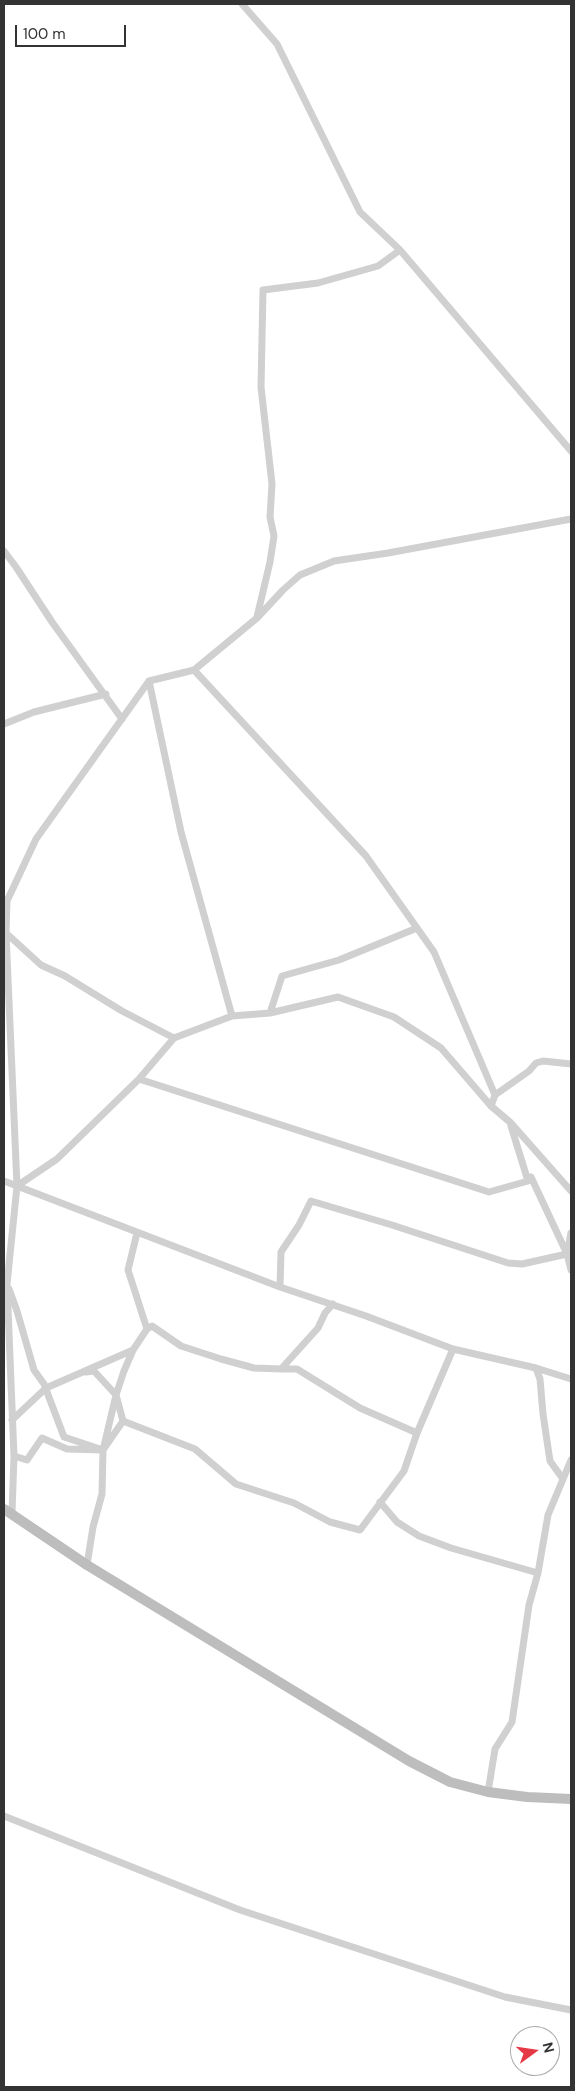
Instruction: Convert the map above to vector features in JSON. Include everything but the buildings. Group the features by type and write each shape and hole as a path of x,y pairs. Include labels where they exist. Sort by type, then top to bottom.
{"street":[{"path":"242,4 277,44 360,212 400,250 571,451"},
{"path":"256,618 270,562 274,536 270,517 272,484 261,387 263,290 318,282 378,266 400,250"},
{"path":"571,519 388,553 334,561 300,575 282,590 256,618 194,670 150,681 36,839 7,901 6,933 17,1186 7,1284 14,1456 8,1511 87,1565 408,1761 450,1782 488,1792 527,1797 571,1799"},
{"path":"4,551 52,622 106,694 122,719"},
{"path":"4,562 16,567"},
{"path":"194,670 366,856 434,952 495,1095"},
{"path":"150,681 181,832 232,1016"},
{"path":"4,724 34,712 106,694"},
{"path":"270,1013 282,976 339,960 417,928"},
{"path":"6,933 41,966 65,976 174,1038"},
{"path":"17,1186 57,1159 138,1079 174,1038 232,1016 270,1013 338,997 394,1017 441,1048 491,1106 511,1123 571,1191"},
{"path":"491,1106 495,1095 529,1071 536,1063 543,1060 571,1064"},
{"path":"138,1079 489,1192 528,1181 531,1177 567,1254 571,1270"},
{"path":"511,1123 528,1181"},
{"path":"4,1181 280,1287 333,1304 453,1349 536,1368 571,1379"},
{"path":"280,1287 281,1252 299,1225 311,1201 392,1224 508,1263 522,1264 567,1254"},
{"path":"137,1233 128,1270 147,1329"},
{"path":"567,1254 571,1233"},
{"path":"7,1284 34,1370 46,1388 64,1437 102,1450"},
{"path":"281,1369 318,1328 325,1313 333,1304"},
{"path":"87,1565 93,1527 102,1494 102,1450 116,1395 133,1350 147,1329 152,1326 182,1346 221,1359 254,1368 297,1369 360,1408 417,1433"},
{"path":"123,1422 195,1449 236,1484 294,1503 330,1522 360,1530 404,1471 417,1433 453,1349"},
{"path":"12,1420 46,1388 133,1350"},
{"path":"536,1368 540,1379 542,1414 550,1461 563,1478"},
{"path":"78,1373 94,1371 116,1395 123,1422"},
{"path":"102,1450 123,1422"},
{"path":"14,1456 27,1460 42,1438 67,1449 102,1450"},
{"path":"488,1792 495,1749 512,1722 529,1605 538,1573 548,1515 571,1460"},
{"path":"380,1502 397,1522 420,1536 451,1548 538,1573"},
{"path":"4,1816 240,1910 504,1997 571,2010"}]}
